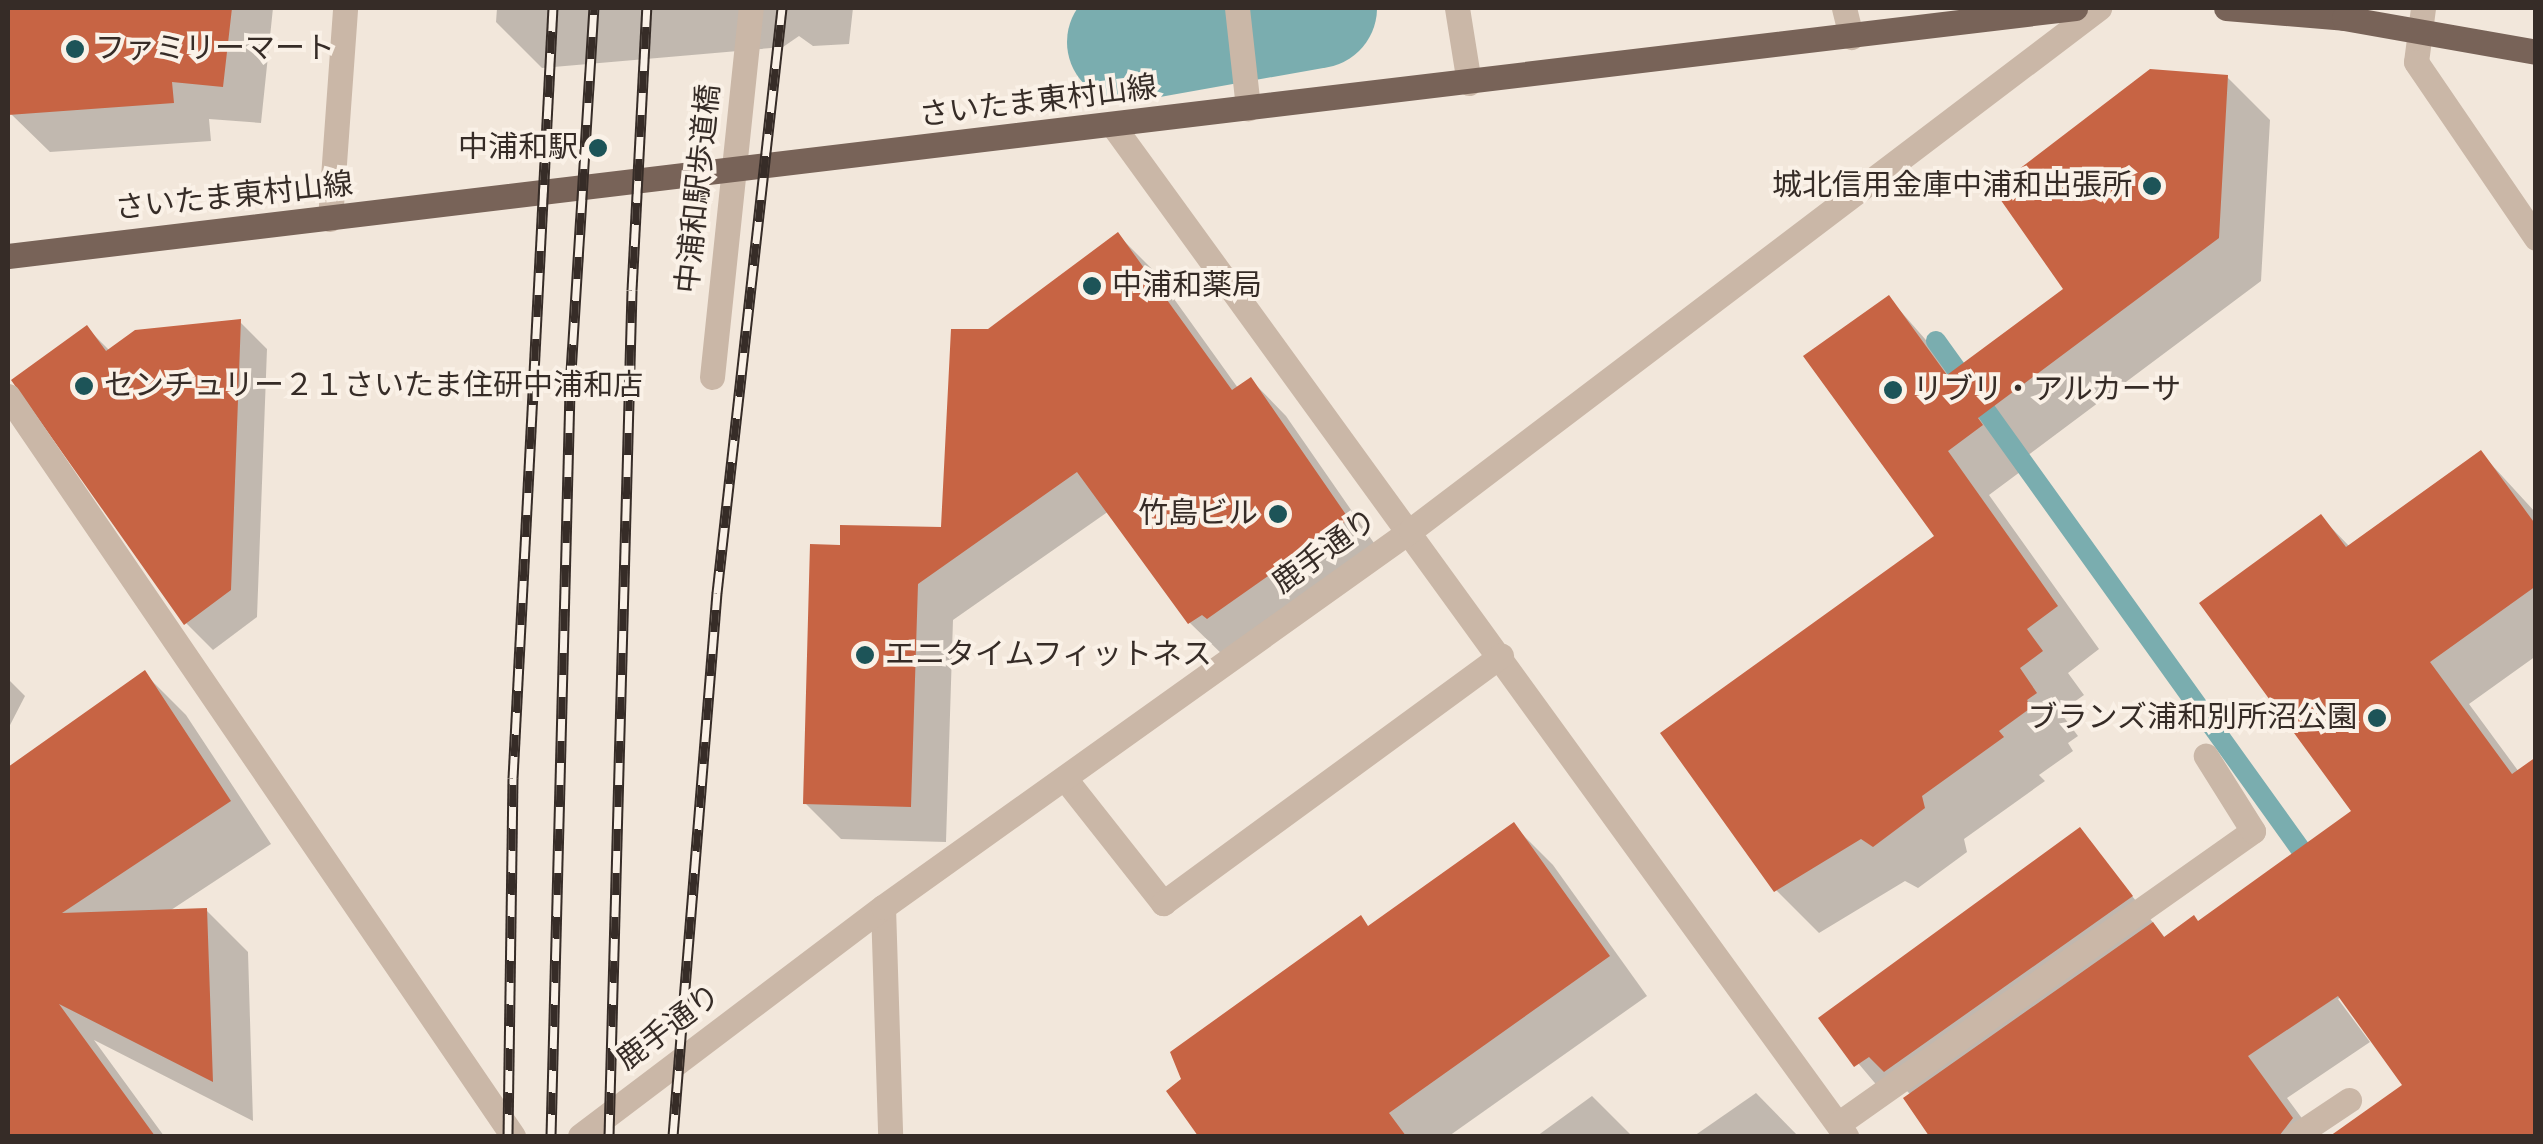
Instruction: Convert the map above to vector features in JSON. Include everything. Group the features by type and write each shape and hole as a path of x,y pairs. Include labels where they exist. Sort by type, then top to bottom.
{"main road":[{"name":"さいたま東村山線","path":"8,256 1114,128 1248,108 2075,8"},
{"path":"2226,8 2419,18 2536,52"}],"street":[{"path":"330,219 345,8"},
{"name":"中浦和駅歩道橋","path":"712,377 751,8"},
{"path":"1237,8 1248,108"},
{"path":"1456,8 1469,82"},
{"path":"1844,8 1851,38"},
{"name":"鹿手通り","path":"580,1136 883,907 1411,530 2099,8"},
{"path":"2419,18 2416,62 2428,86 2536,238"},
{"path":"1114,128 1411,530 1842,1130 2254,831 2206,756"},
{"path":"8,396 513,1136"},
{"path":"1066,780 1163,903 1501,656"},
{"path":"883,907 890,1136"},
{"path":"2295,1136 2348,1100"}],"building":[{"path":"8,8 232,8 223,87 172,82 174,103 8,115"},
{"path":"2150,69 2228,75 2219,238 1978,418 1983,425 1948,451 2058,606 2027,629 2043,651 2020,668 2037,693 2027,700 2032,707 1999,731 2004,737 1922,796 1925,808 1873,847 1861,839 1774,892 1660,733 1934,536 1803,356 1889,295 1947,375 2063,289 1993,189"},
{"path":"1118,232 1232,390 1251,377 1349,519 1207,619 1202,615 1188,624 1077,472 918,584 911,807 803,804 810,544 840,545 840,525 941,527 951,329 988,329"},
{"path":"241,319 231,590 184,625 11,380 87,325 106,351 135,330"},
{"path":"2481,450 2536,525 2536,586 2430,662 2512,774 2536,757 2536,1136 2330,1136 2402,1085 2338,996 2248,1056 2293,1118 2279,1136 1929,1136 1903,1098 2153,922 2164,937 2194,915 2198,921 2351,811 2199,603 2321,514 2346,547"},
{"path":"145,670 231,801 62,913 207,908 213,1082 59,1004 155,1136 8,1136 8,767"},
{"path":"1514,822 1610,956 1389,1113 1406,1136 1198,1136 1166,1091 1181,1079 1170,1052 1361,915 1368,926"},
{"path":"2080,827 2133,896 1884,1072 1869,1057 1854,1067 1818,1018"}],"waterway":[{"path":"1127,42 1317,8"},
{"path":"1936,341 2314,868"}],"railway":[{"path":"508,1136 513,778 553,8"},
{"path":"551,1136 570,388 594,8"},
{"path":"609,1136 632,290 647,8"},
{"path":"673,1136 717,593 782,8"}],"place":[{"name":"ファミリーマート","path":"75,49"},
{"name":"中浦和駅","path":"598,148"},
{"name":"城北信用金庫中浦和出張所","path":"2152,186"},
{"name":"中浦和薬局","path":"1092,286"},
{"name":"センチュリー２１さいたま住研中浦和店","path":"84,386"},
{"name":"リブリ・アルカーサ","path":"1893,390"},
{"name":"竹島ビル","path":"1278,514"},
{"name":"エニタイムフィットネス","path":"865,655"},
{"name":"ブランズ浦和別所沼公園","path":"2377,718"}]}
